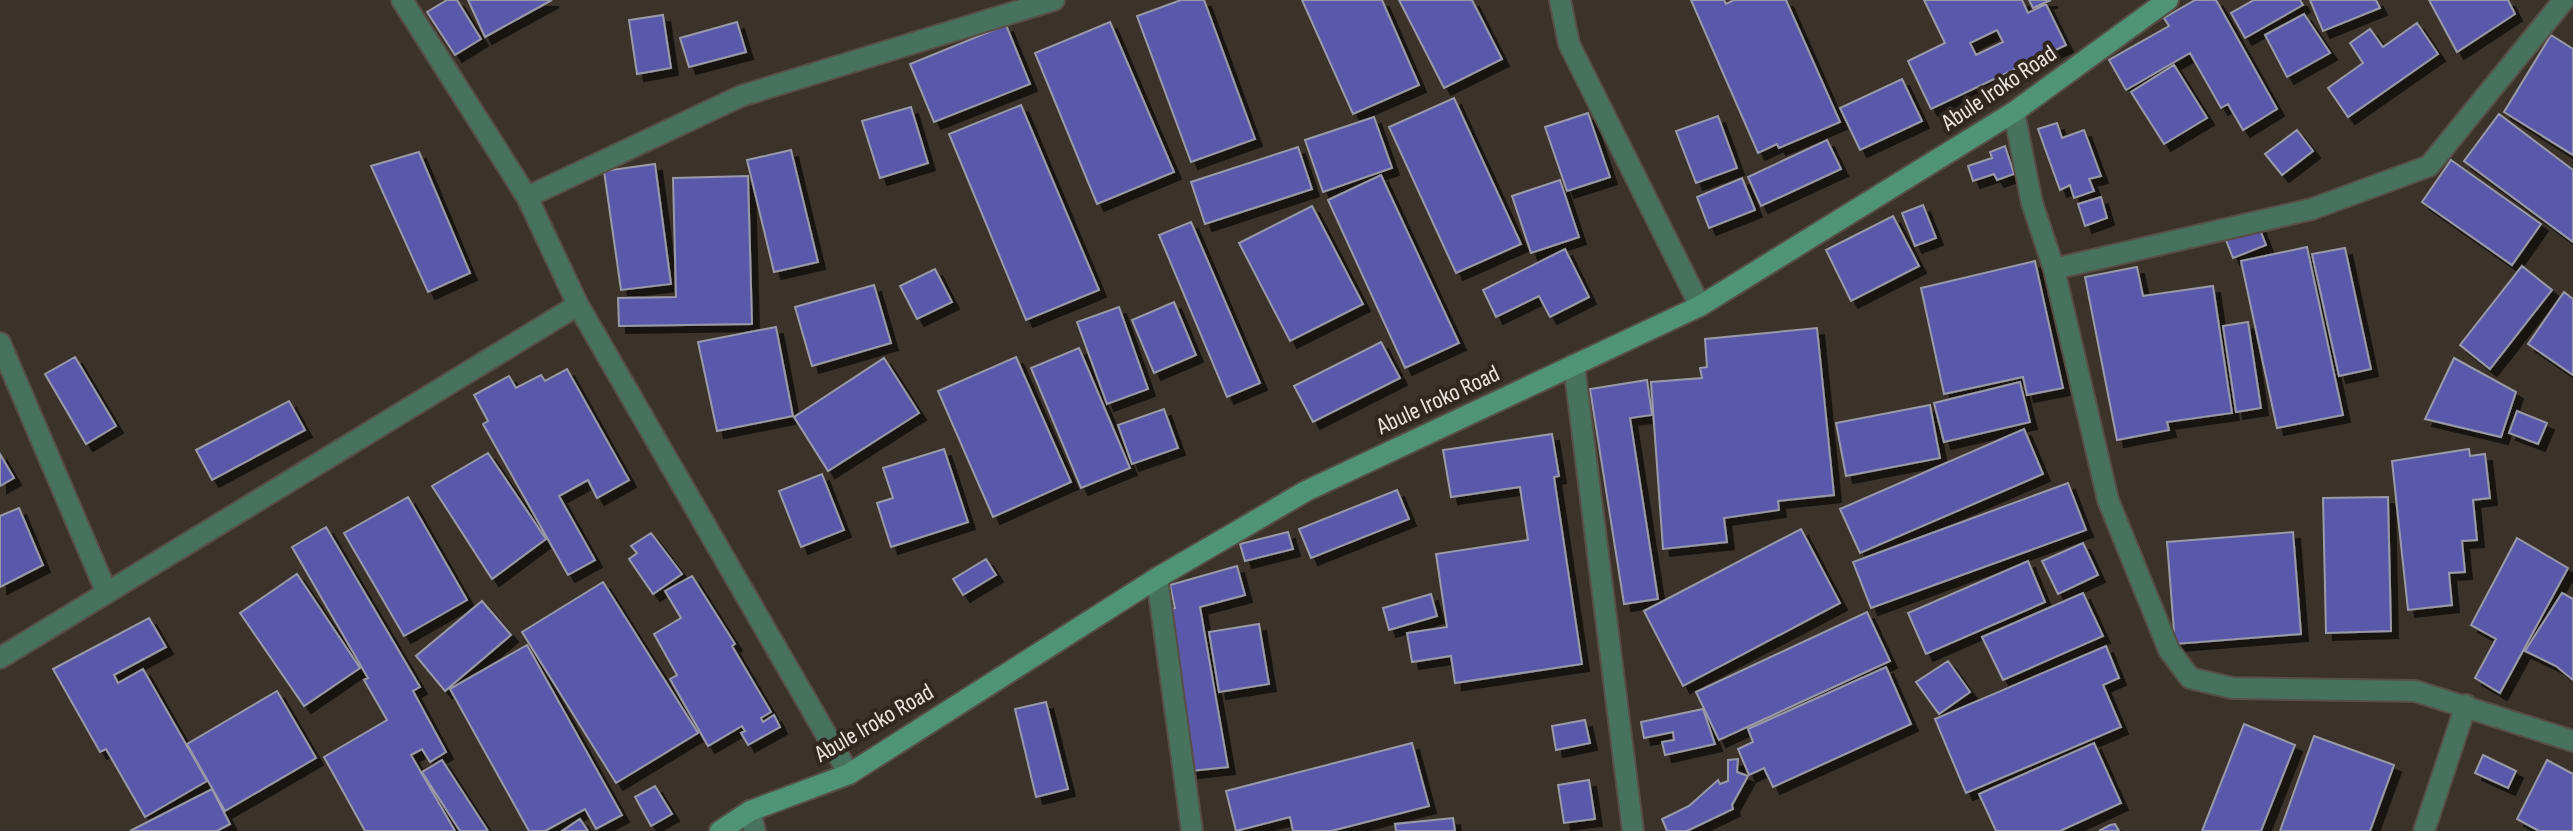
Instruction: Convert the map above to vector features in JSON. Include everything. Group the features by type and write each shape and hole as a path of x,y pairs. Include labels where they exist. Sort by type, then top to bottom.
{"street":[{"path":"402,0 527,197 578,305 849,774"},
{"path":"527,197 741,96 1054,0"},
{"path":"1560,0 1569,44 1700,306"},
{"name":"Abule Iroko Road","path":"720,831 752,821 849,774 1157,578 1306,491 1700,306 2014,112 2168,0"},
{"path":"2054,269 2312,209 2429,166 2564,0"},
{"path":"2014,112 2032,203 2054,269 2108,500 2169,650 2190,678 2232,688 2415,691 2573,741"},
{"path":"0,658 578,305"},
{"path":"0,343 106,591"},
{"path":"1574,365 1633,831"},
{"path":"1157,578 1192,831"},
{"path":"2424,831 2466,705"}],"building":[{"path":"447,0 457,0 481,39 455,55 427,12"},
{"path":"468,0 552,0 485,37"},
{"path":"1181,0 1204,0 1255,139 1191,162 1137,16"},
{"path":"1302,0 1382,0 1419,85 1353,114"},
{"path":"1399,0 1472,0 1502,59 1444,88"},
{"path":"1691,0 1724,0 1726,4 1734,0 1786,0 1840,122 1779,148 1777,144 1758,153"},
{"path":"1924,0 2022,0 2028,13 2046,4 2066,45 1931,109 1908,61 1945,43","holes":["1997,30 2003,42 1976,55 1970,43"]},
{"path":"2029,0 2051,0 2033,8"},
{"path":"2195,0 2216,0 2277,109 2243,130 2228,104 2221,108 2190,53 2126,90 2109,60 2169,26 2164,18"},
{"path":"2254,0 2300,0 2303,5 2245,38 2231,13"},
{"path":"2310,0 2376,0 2380,8 2323,31"},
{"path":"2429,0 2508,0 2515,14 2457,52"},
{"path":"2304,14 2330,53 2287,77 2265,35"},
{"path":"663,15 671,68 637,74 629,20"},
{"path":"737,22 746,52 689,67 680,38"},
{"path":"1110,22 1174,172 1097,204 1035,53"},
{"path":"2417,23 2438,54 2348,117 2328,88 2363,63 2350,43 2370,29 2383,47"},
{"path":"1006,25 1030,84 934,122 910,64"},
{"path":"2551,35 2573,49 2573,155 2504,112"},
{"path":"2174,65 2207,118 2164,144 2131,92"},
{"path":"1902,79 1922,121 1860,150 1840,108"},
{"path":"1454,98 1521,244 1456,273 1389,127"},
{"path":"1021,105 1099,290 1026,320 949,134"},
{"path":"911,107 928,163 880,178 862,121"},
{"path":"1588,113 1610,177 1567,191 1545,127"},
{"path":"2499,114 2573,170 2573,242 2464,161"},
{"path":"1718,116 1737,168 1696,183 1676,131"},
{"path":"1374,117 1392,168 1323,192 1305,140"},
{"path":"2057,123 2062,138 2084,130 2101,176 2089,179 2094,191 2074,198 2070,185 2060,190 2038,129"},
{"path":"2297,130 2313,151 2282,175 2265,154"},
{"path":"1827,140 1841,169 1761,206 1748,177"},
{"path":"2005,146 2014,174 1997,180 1994,174 1973,181 1968,166 1992,158 1990,152"},
{"path":"1298,147 1312,189 1205,224 1191,182"},
{"path":"791,150 818,262 774,272 747,160"},
{"path":"419,152 470,273 428,292 371,166"},
{"path":"2451,160 2541,224 2512,265 2422,202"},
{"path":"655,164 671,284 621,290 604,171"},
{"path":"1381,175 1459,343 1405,368 1328,200"},
{"path":"748,176 752,324 619,326 618,298 676,297 673,178"},
{"path":"1742,178 1755,210 1709,228 1697,197"},
{"path":"1560,180 1579,237 1531,253 1512,196"},
{"path":"2101,197 2107,218 2085,226 2078,204"},
{"path":"1923,205 1936,238 1915,246 1902,213"},
{"path":"1312,206 1363,304 1290,341 1239,243"},
{"path":"1893,216 1919,266 1851,301 1826,250"},
{"path":"1191,222 1260,383 1227,397 1159,235"},
{"path":"2257,222 2266,245 2233,258 2224,235"},
{"path":"2307,247 2343,415 2277,428 2241,261"},
{"path":"2345,248 2371,369 2339,376 2312,254"},
{"path":"1565,249 1589,297 1550,317 1539,296 1496,317 1483,290"},
{"path":"2035,261 2063,388 2027,395 2023,377 1944,394 1921,288"},
{"path":"2522,266 2552,290 2490,369 2460,345"},
{"path":"2137,267 2143,296 2213,286 2232,413 2167,422 2169,430 2117,440 2085,277"},
{"path":"935,269 952,302 917,319 900,286"},
{"path":"874,285 891,343 812,366 795,307"},
{"path":"2564,292 2573,299 2573,375 2528,344"},
{"path":"1174,302 1196,355 1154,373 1132,320"},
{"path":"1119,307 1148,389 1107,404 1077,322"},
{"path":"2248,322 2261,408 2236,412 2223,326"},
{"path":"776,327 793,416 717,431 698,342"},
{"path":"1817,328 1834,495 1778,501 1779,510 1724,518 1727,542 1663,549 1651,382 1702,378 1700,368 1707,367 1705,339"},
{"path":"1381,342 1400,378 1313,422 1294,386"},
{"path":"1079,348 1130,468 1081,488 1031,368"},
{"path":"75,357 116,426 86,444 45,374"},
{"path":"1016,357 1071,482 993,517 938,391"},
{"path":"884,358 919,413 828,471 794,417"},
{"path":"2454,358 2516,392 2501,437 2425,419"},
{"path":"567,369 629,480 597,498 588,480 559,496 595,560 568,575 483,424 488,421 474,395 509,376 516,388 541,375 545,381"},
{"path":"1647,380 1652,415 1630,418 1658,599 1624,604 1590,389"},
{"path":"2020,382 2030,422 1944,442 1934,403"},
{"path":"289,401 305,430 212,480 196,450"},
{"path":"1930,405 1940,458 1846,476 1836,423"},
{"path":"1164,409 1178,448 1132,464 1118,425"},
{"path":"2517,411 2547,423 2538,444 2509,433"},
{"path":"2024,429 2043,474 1860,553 1840,509"},
{"path":"1552,434 1559,476 1554,477 1582,664 1455,683 1451,656 1412,662 1407,633 1447,627 1436,554 1528,540 1520,487 1451,497 1443,450"},
{"path":"944,449 968,522 891,547 877,503 893,498 883,468"},
{"path":"2469,449 2470,456 2485,454 2490,498 2473,500 2477,540 2462,541 2465,572 2449,573 2452,605 2408,610 2392,461"},
{"path":"488,453 546,539 492,579 432,486"},
{"path":"0,454 14,478 0,486"},
{"path":"822,474 844,530 801,547 779,491"},
{"path":"2068,483 2086,530 1871,608 1853,562"},
{"path":"1397,490 1409,519 1311,558 1299,529"},
{"path":"408,497 467,600 404,636 344,533"},
{"path":"2388,497 2391,631 2326,633 2323,498"},
{"path":"19,508 43,565 0,587 0,516"},
{"path":"326,527 420,687 413,691 446,752 430,762 422,749 411,755 455,831 365,831 324,757 387,720 364,680 368,678 292,547"},
{"path":"1801,529 1840,603 1683,686 1644,611"},
{"path":"1288,532 1293,549 1245,561 1240,544"},
{"path":"2293,532 2301,634 2175,644 2167,542"},
{"path":"651,533 682,574 653,594 629,559 637,553 631,546"},
{"path":"2517,538 2568,568 2500,693 2475,678 2496,639 2471,625"},
{"path":"2083,543 2098,575 2058,594 2042,561"},
{"path":"986,559 996,575 963,595 953,579"},
{"path":"2028,561 2045,602 1926,654 1908,613"},
{"path":"1237,566 1245,595 1200,607 1228,767 1191,771 1170,585"},
{"path":"297,574 360,668 304,706 240,613"},
{"path":"692,576 735,644 732,646 771,712 761,718 763,722 774,715 780,727 748,745 741,733 745,731 742,726 708,746 670,679 677,675 654,634 681,618 665,591"},
{"path":"603,582 698,733 616,783 522,632"},
{"path":"2083,593 2103,636 2003,680 1982,637"},
{"path":"2562,593 2573,599 2573,680 2556,666 2525,651"},
{"path":"1431,594 1437,616 1389,630 1383,608"},
{"path":"482,601 511,635 445,691 416,656"},
{"path":"1867,612 1890,661 1719,740 1696,692"},
{"path":"149,618 166,647 114,675 118,683 143,669 207,781 145,817 106,749 100,752 53,669"},
{"path":"1259,624 1269,684 1219,692 1209,632"},
{"path":"527,645 622,815 596,829 585,809 545,831 529,831 450,689"},
{"path":"2106,646 2119,678 2103,685 2121,727 1966,793 1935,719"},
{"path":"1948,661 1970,692 1939,714 1916,682"},
{"path":"1886,667 1911,724 1773,787 1764,768 1749,775 1738,749 1753,742 1748,729"},
{"path":"277,691 316,758 225,811 187,744"},
{"path":"1046,702 1068,789 1036,797 1015,709"},
{"path":"1703,709 1715,744 1665,755 1662,742 1674,740 1673,732 1644,738 1641,722"},
{"path":"1585,720 1590,743 1556,750 1552,726"},
{"path":"2244,724 2295,745 2261,831 2202,831"},
{"path":"2314,736 2394,765 2370,831 2280,831"},
{"path":"1412,743 1429,806 1331,831 1293,831 1290,817 1236,831 1226,791"},
{"path":"2094,743 2121,803 2060,831 1996,831 1979,794"},
{"path":"2483,755 2516,771 2508,788 2475,773"},
{"path":"1738,759 1737,772 1748,776 1732,805 1733,809 1687,831 1667,831 1662,819 1689,806 1718,780 1720,784 1728,781 1728,760"},
{"path":"442,760 488,831 460,831 422,772"},
{"path":"2547,760 2573,774 2573,831 2539,831 2517,819"},
{"path":"1589,780 1595,819 1564,823 1558,785"},
{"path":"655,786 672,814 651,826 635,797"},
{"path":"212,789 230,824 217,831 130,831"},
{"path":"1453,818 1455,831 1396,831 1395,824"},
{"path":"580,819 588,831 562,831"},
{"path":"2115,824 2119,831 2099,831 2110,825"}]}
